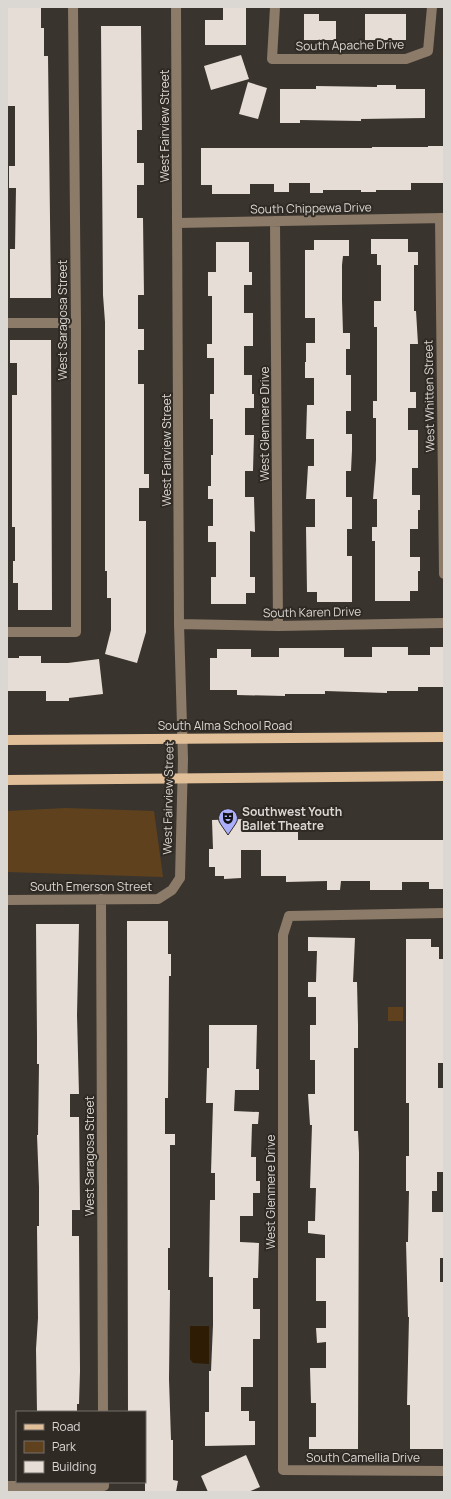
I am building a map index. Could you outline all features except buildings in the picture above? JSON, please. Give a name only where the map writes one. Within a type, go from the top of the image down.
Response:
[{"type":"main road","name":"South Alma School Road","points":[[7,740],[444,737]]},
{"type":"main road","points":[[7,780],[444,776]]},
{"type":"street","name":"West Saragosa Street","points":[[7,632],[76,632],[76,323],[72,7]]},
{"type":"street","name":"West Fairview Street","points":[[172,890],[180,878],[183,758],[179,624],[176,7]]},
{"type":"street","name":"South Apache Drive","points":[[275,7],[272,59],[406,59],[428,51],[432,7]]},
{"type":"street","name":"South Chippewa Drive","points":[[178,223],[442,218]]},
{"type":"street","name":"West Whitten Street","points":[[442,218],[444,574]]},
{"type":"street","name":"West Glenmere Drive","points":[[275,222],[278,626]]},
{"type":"street","points":[[7,323],[76,323]]},
{"type":"street","name":"South Karen Drive","points":[[179,624],[278,626],[444,623]]},
{"type":"street","name":"South Emerson Street","points":[[7,900],[158,899],[172,890]]},
{"type":"street","name":"West Saragosa Street","points":[[101,899],[103,1411]]},
{"type":"street","name":"West Glenmere Drive","points":[[283,1470],[283,935],[289,916],[444,913]]},
{"type":"street","name":"South Camellia Drive","points":[[283,1470],[444,1471]]},
{"type":"street","points":[[7,1486],[104,1484]]},
{"type":"green space","points":[[66,808],[154,811],[163,877],[7,872],[7,811]]},
{"type":"green space","points":[[388,1007],[403,1007],[403,1021],[388,1021]]},
{"type":"shaded area","points":[[190,1326],[209,1326],[209,1364],[193,1363],[190,1359]]},
{"type":"place","name":"Southwest Youth Ballet Theatre","points":[[228,835]]}]
